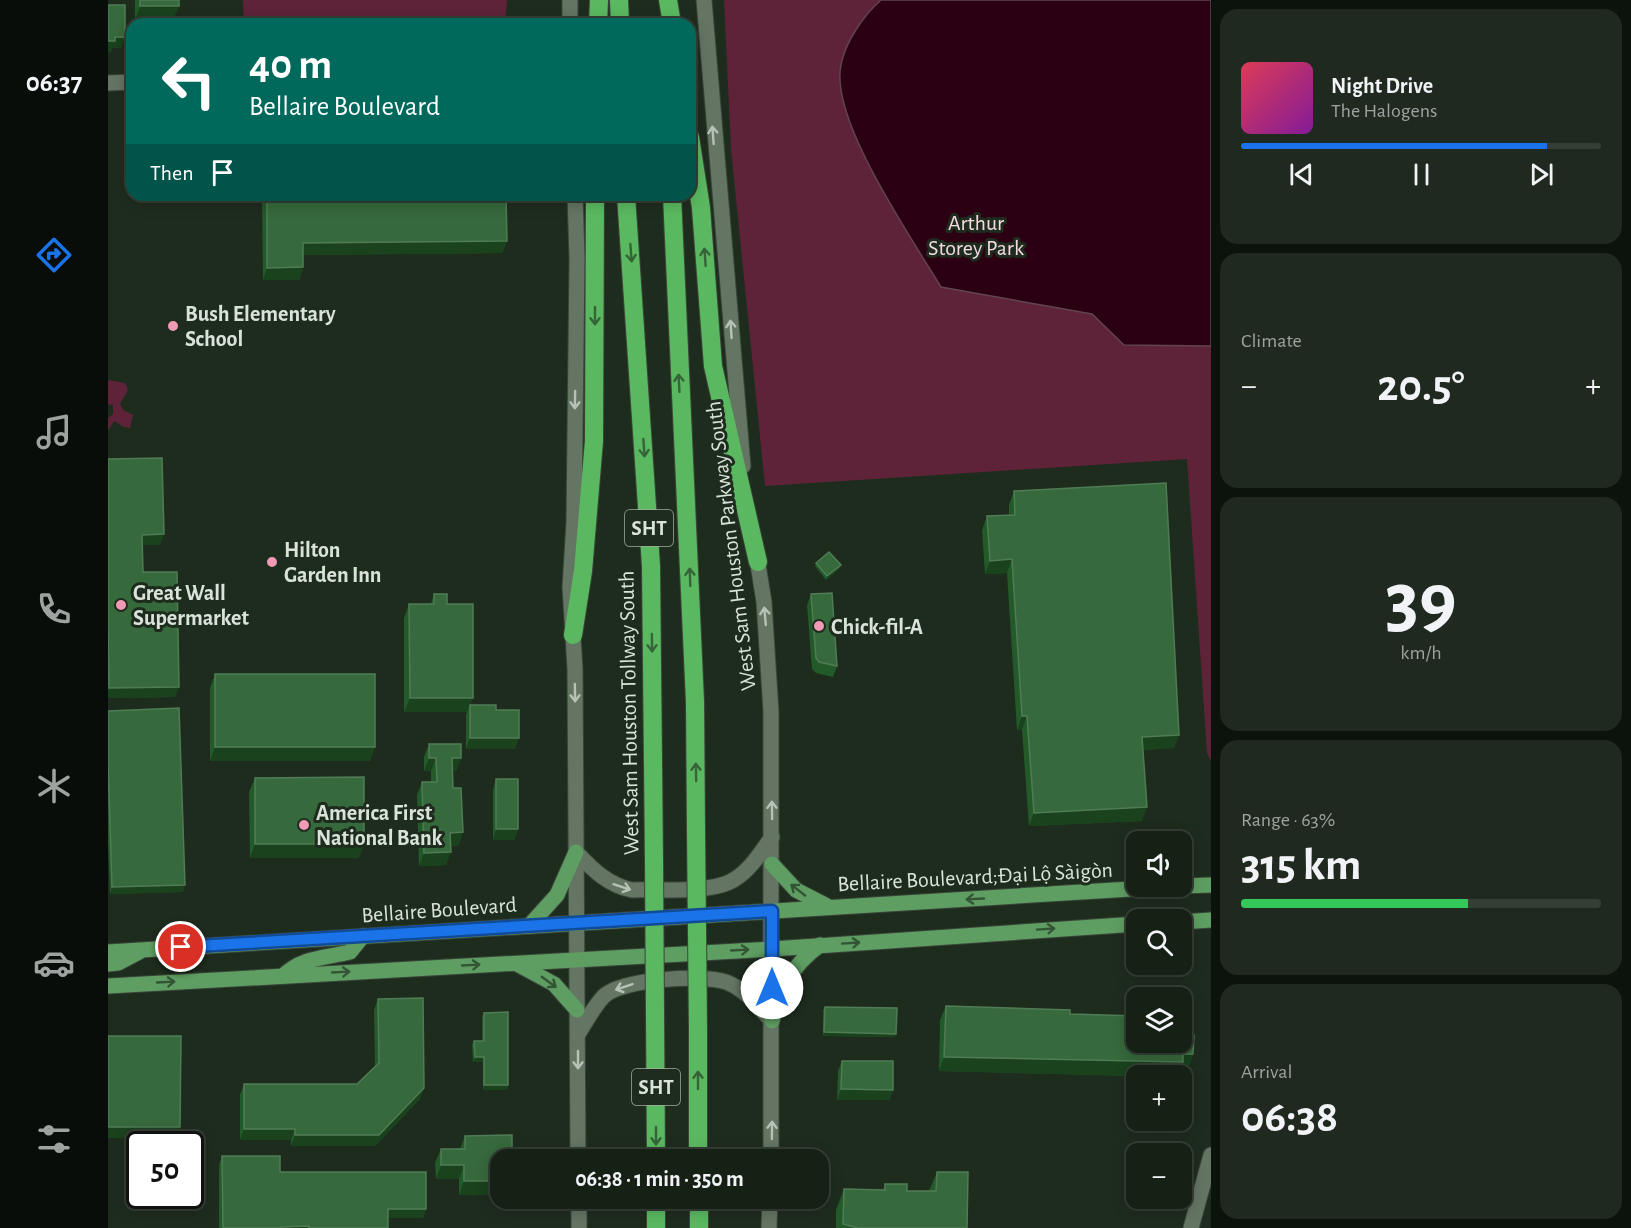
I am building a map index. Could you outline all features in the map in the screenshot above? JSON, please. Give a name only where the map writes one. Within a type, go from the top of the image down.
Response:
[{"type":"highway","points":[[598,0],[598,18]]},
{"type":"highway","points":[[620,0],[620,18]]},
{"type":"highway","points":[[667,0],[667,18]]},
{"type":"highway","points":[[667,0],[671,18]]},
{"type":"highway","points":[[696,176],[701,208],[714,366],[758,562]]},
{"type":"highway","points":[[573,634],[583,571],[594,441],[596,201]]},
{"type":"highway","name":"West Sam Houston Tollway South","points":[[627,201],[650,555],[656,1149]]},
{"type":"highway","name":"SHT","points":[[672,201],[692,631],[698,1149]]},
{"type":"highway","points":[[656,1209],[656,1228]]},
{"type":"highway","points":[[699,1209],[699,1228]]},
{"type":"main road","points":[[570,0],[570,18]]},
{"type":"main road","name":"West Sam Houston Parkway South","points":[[704,0],[716,172],[727,264],[736,412],[758,562],[770,673],[771,1149]]},
{"type":"main road","points":[[108,83],[126,82]]},
{"type":"main road","points":[[574,201],[577,258],[574,522],[570,586],[573,634],[578,1149]]},
{"type":"main road","points":[[576,852],[607,881],[620,888],[632,890],[708,888],[733,881],[748,869],[772,837]]},
{"type":"main road","points":[[529,926],[557,895],[576,852]]},
{"type":"main road","points":[[772,864],[796,890],[830,908]]},
{"type":"main road","name":"Bellaire Boulevard;Đại Lộ Sàigòn","points":[[1192,886],[1211,885]]},
{"type":"main road","name":"Bellaire Boulevard;Đại Lộ Sàigòn","points":[[772,911],[1126,889]]},
{"type":"main road","name":"Bellaire Boulevard","points":[[108,952],[772,911]]},
{"type":"main road","points":[[1192,921],[1211,920]]},
{"type":"main road","points":[[108,986],[772,949],[1126,925]]},
{"type":"main road","points":[[283,976],[295,964],[317,957],[350,952],[363,936]]},
{"type":"main road","points":[[578,1034],[605,995],[626,985],[646,982],[712,978],[728,982],[772,1020],[786,980],[799,963],[820,945]]},
{"type":"main road","points":[[108,964],[118,963],[145,949]]},
{"type":"main road","points":[[515,963],[554,984],[577,1010]]},
{"type":"main road","points":[[1191,1228],[1211,1155]]},
{"type":"main road","points":[[579,1209],[579,1228]]},
{"type":"main road","points":[[769,1228],[770,1209]]},
{"type":"green space","points":[[243,0],[507,0],[506,18],[244,18]]},
{"type":"green space","name":"Arthur Storey Park","points":[[724,0],[1211,0],[1211,761],[1207,753],[1187,459],[765,486],[731,149]]},
{"type":"green space","points":[[108,380],[125,383],[128,390],[120,404],[123,410],[133,415],[130,428],[114,421],[108,430],[108,418],[113,414],[113,405],[108,404]]},
{"type":"shaded area","points":[[881,0],[1211,0],[1211,346],[1124,345],[1092,314],[941,287],[876,179],[848,116],[841,88],[841,65],[851,38],[868,13]]},
{"type":"building","points":[[140,0],[179,0],[179,6],[140,6]]},
{"type":"building","points":[[108,5],[125,5],[125,37],[115,37],[115,41],[108,41]]},
{"type":"building","points":[[267,201],[506,201],[507,241],[303,243],[303,267],[267,268]]},
{"type":"building","points":[[162,458],[164,534],[142,535],[143,572],[177,572],[179,687],[109,688],[108,459]]},
{"type":"building","points":[[1166,483],[1179,735],[1142,737],[1147,807],[1034,813],[1027,716],[1022,716],[1012,559],[990,561],[987,516],[1015,515],[1014,491]]},
{"type":"building","points":[[829,552],[841,565],[827,576],[816,563]]},
{"type":"building","name":"Chick-fil-A","points":[[832,593],[837,666],[819,662],[816,658],[811,594]]},
{"type":"building","points":[[434,594],[447,594],[447,604],[473,604],[473,698],[410,698],[409,604],[434,604]]},
{"type":"building","points":[[215,674],[375,674],[375,747],[215,747]]},
{"type":"building","points":[[470,705],[496,705],[496,710],[519,710],[519,738],[470,738]]},
{"type":"building","points":[[179,708],[185,885],[112,887],[108,711]]},
{"type":"building","points":[[429,744],[461,744],[461,758],[452,758],[453,788],[461,788],[463,832],[450,833],[451,852],[424,853],[422,782],[437,782],[436,758],[429,758]]},
{"type":"building","name":"America First National Bank","points":[[364,777],[364,844],[255,844],[255,778]]},
{"type":"building","points":[[496,779],[518,779],[518,829],[496,829]]},
{"type":"building","points":[[423,998],[424,1088],[379,1135],[295,1135],[295,1129],[244,1129],[244,1084],[357,1084],[379,1063],[378,999]]},
{"type":"building","points":[[946,1006],[1070,1010],[1070,1014],[1126,1016],[1126,1053],[1192,1053],[1192,1035],[1194,1035],[1193,1054],[1183,1054],[1183,1062],[944,1057]]},
{"type":"building","points":[[825,1007],[897,1008],[896,1034],[824,1032]]},
{"type":"building","points":[[508,1012],[508,1085],[484,1085],[484,1057],[475,1057],[474,1041],[484,1041],[484,1013]]},
{"type":"building","points":[[108,1036],[181,1036],[180,1127],[108,1127]]},
{"type":"building","points":[[842,1061],[893,1061],[893,1090],[841,1089]]},
{"type":"building","points":[[512,1135],[512,1149],[490,1149],[490,1181],[464,1181],[464,1165],[441,1165],[441,1149],[465,1149],[465,1136]]},
{"type":"building","points":[[222,1156],[280,1156],[280,1172],[426,1172],[426,1209],[388,1209],[388,1228],[309,1228],[309,1226],[223,1228]]},
{"type":"building","points":[[937,1172],[968,1172],[967,1228],[858,1228],[843,1224],[844,1189],[885,1190],[885,1184],[907,1184],[907,1191],[936,1191]]},
{"type":"place","name":"Bush Elementary School","points":[[173,326]]},
{"type":"place","name":"Hilton Garden Inn","points":[[272,562]]},
{"type":"place","name":"Great Wall Supermarket","points":[[121,605]]},
{"type":"place","name":"Chick-fil-A","points":[[819,626]]},
{"type":"place","name":"America First National Bank","points":[[304,825]]},
{"type":"route","points":[[181,947],[772,911],[772,988]]}]
